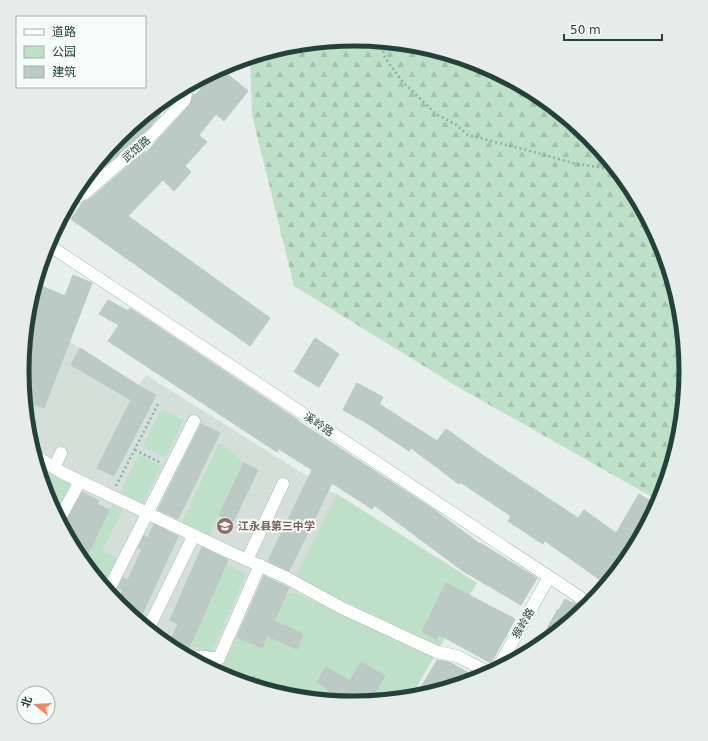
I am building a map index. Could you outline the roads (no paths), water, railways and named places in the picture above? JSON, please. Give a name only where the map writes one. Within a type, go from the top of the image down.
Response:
[{"type":"street","name":"武馆路","points":[[80,197],[86,194],[153,134],[184,101],[187,92]]},
{"type":"street","name":"溪岭路","points":[[53,248],[584,600]]},
{"type":"street","points":[[111,586],[194,421]]},
{"type":"street","points":[[54,468],[61,453]]},
{"type":"street","points":[[42,460],[54,468],[111,496],[286,577],[342,608],[436,652],[457,656],[482,669]]},
{"type":"street","points":[[63,514],[80,481]]},
{"type":"street","points":[[247,560],[283,484]]},
{"type":"street","points":[[151,624],[194,535]]},
{"type":"street","points":[[199,656],[210,659],[219,658],[260,565]]},
{"type":"street","name":"猴岭路","points":[[502,660],[549,577]]},
{"type":"place","name":"江永县第三中学","points":[[225,526]]}]
